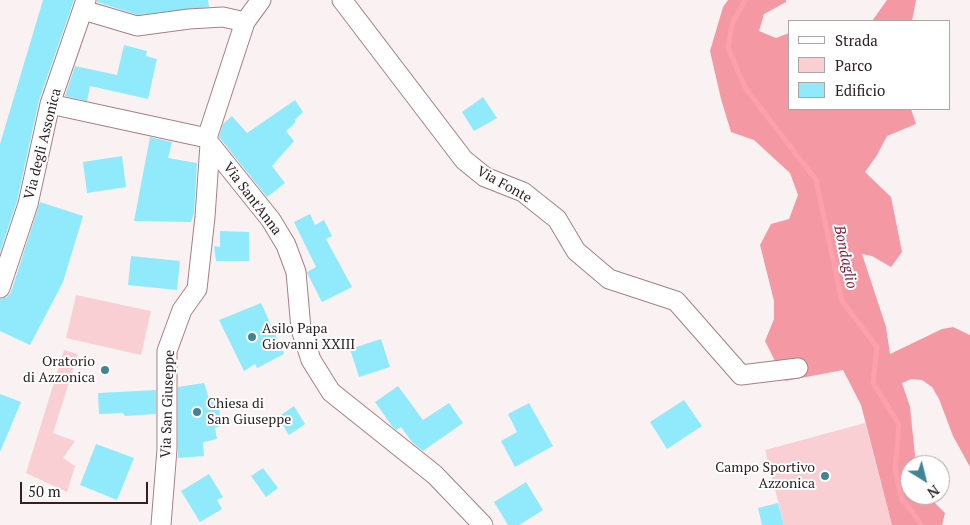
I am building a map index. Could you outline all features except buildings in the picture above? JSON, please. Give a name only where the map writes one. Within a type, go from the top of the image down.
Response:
[{"type":"street","name":"Via San Giuseppe","points":[[161,523],[167,448],[167,351],[182,310],[197,289],[205,217],[209,141],[245,22],[261,0]]},
{"type":"street","name":"Via Fonte","points":[[342,0],[464,160],[485,177],[523,192],[557,219],[576,251],[609,278],[676,302],[741,375],[798,368]]},
{"type":"street","points":[[84,5],[137,26],[189,19],[223,17],[245,22]]},
{"type":"street","name":"Via degli Assonica","points":[[0,288],[28,204],[50,104],[84,5]]},
{"type":"street","points":[[50,104],[209,141]]},
{"type":"street","name":"Via Sant'Anna","points":[[209,141],[271,220],[286,245],[296,272],[301,329],[311,360],[331,392],[435,475],[483,525]]},
{"type":"green space","points":[[76,295],[151,311],[141,355],[66,338]]},
{"type":"green space","points":[[64,350],[78,354],[53,433],[75,441],[63,458],[75,466],[67,492],[26,473]]},
{"type":"green space","name":"Campo Sportivo Azzonica","points":[[865,423],[892,525],[784,525],[765,450]]},
{"type":"shaded area","points":[[728,0],[786,0],[786,2],[764,14],[759,31],[776,38],[788,33],[788,110],[911,110],[916,124],[887,136],[865,172],[891,197],[902,252],[891,267],[872,256],[862,254],[886,327],[890,354],[942,329],[953,327],[970,335],[970,467],[953,436],[939,399],[932,387],[922,380],[911,379],[902,383],[910,407],[915,455],[900,455],[900,505],[937,505],[945,513],[942,525],[892,525],[861,405],[843,370],[785,381],[765,341],[774,319],[774,301],[760,245],[771,224],[789,219],[798,195],[790,173],[754,140],[731,132],[710,51],[723,7]]},
{"type":"shaded area","points":[[887,0],[916,0],[912,20],[873,20]]},
{"type":"waterway","name":"Bondaglio","points":[[745,0],[732,24],[728,48],[746,89],[816,180],[842,301],[877,347],[873,383],[899,424],[895,470],[902,500],[921,525]]},
{"type":"place","name":"Asilo Papa Giovanni XXIII","points":[[252,337]]},
{"type":"place","name":"Oratorio di Azzonica","points":[[105,370]]},
{"type":"place","name":"Chiesa di San Giuseppe","points":[[197,412]]},
{"type":"place","name":"Campo Sportivo Azzonica","points":[[825,476]]}]
